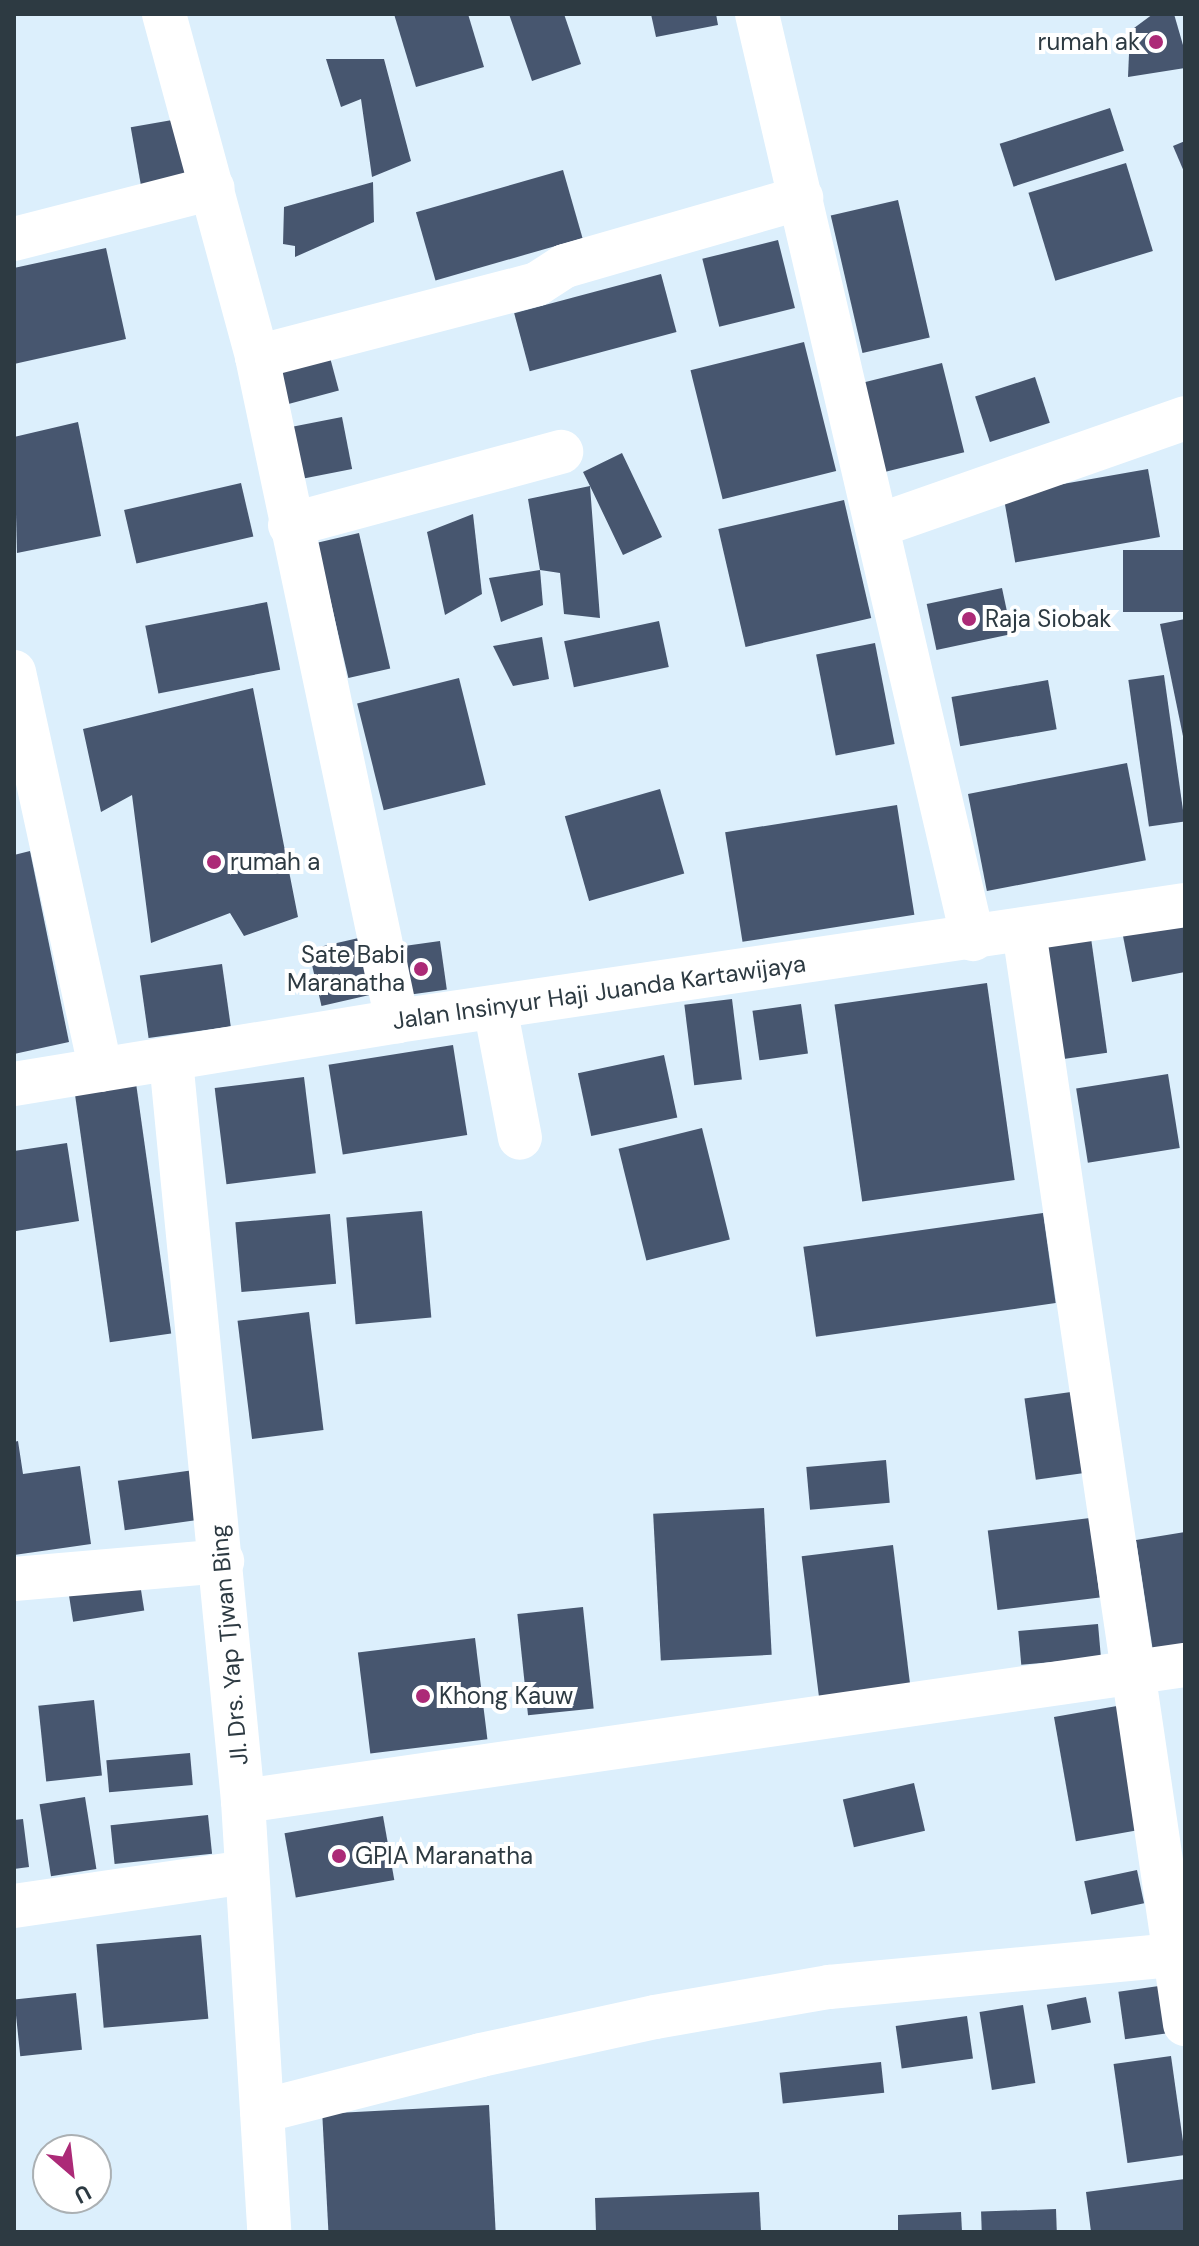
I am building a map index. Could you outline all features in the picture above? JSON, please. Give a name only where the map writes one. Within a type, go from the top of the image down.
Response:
[{"type":"street","points":[[164,14],[257,357],[397,1021]]},
{"type":"street","points":[[757,14],[973,939]]},
{"type":"street","points":[[14,239],[213,188]]},
{"type":"street","points":[[257,357],[537,284],[565,266],[801,198]]},
{"type":"street","points":[[877,526],[1185,418]]},
{"type":"street","points":[[290,525],[561,452]]},
{"type":"street","points":[[14,672],[101,1070]]},
{"type":"street","name":"Jalan Insinyur Haji Juanda Kartawijaya","points":[[14,1084],[397,1021],[973,939],[1185,905]]},
{"type":"street","points":[[1024,931],[1185,2024]]},
{"type":"street","points":[[495,1007],[520,1138]]},
{"type":"street","name":"Jl. Drs. Yap Tjwan Bing","points":[[171,1060],[243,1801],[269,2232]]},
{"type":"street","points":[[14,1579],[222,1561]]},
{"type":"street","points":[[243,1801],[1185,1665]]},
{"type":"street","points":[[14,1906],[247,1872]]},
{"type":"street","points":[[262,2111],[655,2017],[815,1990],[922,1976],[998,1974],[1175,1955]]},
{"type":"building","points":[[394,14],[468,14],[484,67],[416,87]]},
{"type":"building","points":[[509,14],[564,14],[581,64],[532,81]]},
{"type":"building","points":[[651,14],[716,14],[718,25],[656,37]]},
{"type":"building","name":"rumah ak","points":[[1153,14],[1174,14],[1185,52],[1185,68],[1128,77],[1130,31]]},
{"type":"building","points":[[326,59],[384,59],[411,161],[372,177],[361,99],[341,107]]},
{"type":"building","points":[[1110,108],[1124,151],[1014,187],[1000,144]]},
{"type":"building","points":[[178,119],[188,177],[141,185],[131,127]]},
{"type":"building","points":[[1185,141],[1185,174],[1173,146]]},
{"type":"building","points":[[1126,163],[1153,251],[1055,281],[1028,193]]},
{"type":"building","points":[[563,170],[583,238],[435,280],[416,212]]},
{"type":"building","points":[[373,182],[374,222],[295,257],[295,246],[283,244],[284,207]]},
{"type":"building","points":[[898,200],[930,337],[862,353],[831,216]]},
{"type":"building","points":[[778,240],[795,308],[719,327],[702,259]]},
{"type":"building","points":[[106,248],[126,339],[14,364],[14,268]]},
{"type":"building","points":[[661,274],[677,332],[530,371],[514,313]]},
{"type":"building","points":[[804,342],[836,471],[723,499],[690,370]]},
{"type":"building","points":[[328,350],[339,391],[284,405],[273,365]]},
{"type":"building","points":[[942,363],[964,452],[886,472],[863,383]]},
{"type":"building","points":[[1035,377],[1050,423],[990,442],[975,396]]},
{"type":"building","points":[[342,417],[352,469],[292,481],[282,429]]},
{"type":"building","points":[[78,422],[101,536],[17,553],[14,437]]},
{"type":"building","points":[[622,453],[662,537],[623,555],[583,472]]},
{"type":"building","points":[[1148,469],[1160,537],[1015,562],[1003,495]]},
{"type":"building","points":[[241,483],[253,537],[136,564],[124,510]]},
{"type":"building","points":[[590,486],[600,618],[564,614],[560,573],[540,570],[528,499]]},
{"type":"building","points":[[844,500],[871,618],[746,647],[718,529]]},
{"type":"building","points":[[473,514],[482,594],[445,615],[427,532]]},
{"type":"building","points":[[359,533],[390,668],[348,678],[317,543]]},
{"type":"building","points":[[1123,550],[1185,550],[1185,612],[1123,612]]},
{"type":"building","points":[[540,570],[543,605],[501,622],[489,578]]},
{"type":"building","name":"Raja Siobak","points":[[1002,588],[1012,634],[936,650],[927,604]]},
{"type":"building","points":[[267,602],[280,670],[158,693],[145,626]]},
{"type":"building","points":[[1185,619],[1185,741],[1184,741],[1160,624]]},
{"type":"building","points":[[659,621],[669,667],[574,687],[564,641]]},
{"type":"building","points":[[542,637],[549,679],[513,686],[493,646]]},
{"type":"building","points":[[875,643],[895,744],[836,756],[816,654]]},
{"type":"building","points":[[1164,675],[1185,822],[1149,827],[1128,680]]},
{"type":"building","points":[[459,678],[486,785],[384,810],[357,703]]},
{"type":"building","points":[[1048,680],[1057,729],[960,746],[951,697]]},
{"type":"building","name":"rumah a","points":[[253,688],[298,917],[244,936],[230,913],[151,943],[132,795],[101,812],[83,729]]},
{"type":"building","points":[[1127,763],[1146,860],[987,891],[968,794]]},
{"type":"building","points":[[660,789],[684,874],[589,901],[565,816]]},
{"type":"building","points":[[897,805],[914,915],[743,942],[725,832]]},
{"type":"building","points":[[30,851],[69,1042],[14,1054],[14,855]]},
{"type":"building","points":[[1185,921],[1185,972],[1132,982],[1122,931]]},
{"type":"building","points":[[363,937],[376,994],[321,1006],[308,950]]},
{"type":"building","points":[[1091,938],[1107,1053],[1057,1060],[1040,945]]},
{"type":"building","name":"Sate Babi Maranatha","points":[[440,941],[447,990],[400,996],[393,948]]},
{"type":"building","points":[[222,964],[231,1026],[149,1038],[140,976]]},
{"type":"building","points":[[987,983],[1015,1180],[862,1201],[834,1004]]},
{"type":"building","points":[[732,999],[742,1079],[694,1085],[684,1005]]},
{"type":"building","points":[[801,1004],[808,1054],[759,1060],[752,1011]]},
{"type":"building","points":[[453,1045],[467,1135],[343,1155],[329,1065]]},
{"type":"building","points":[[664,1055],[677,1118],[591,1136],[578,1073]]},
{"type":"building","points":[[1168,1074],[1180,1148],[1088,1163],[1076,1089]]},
{"type":"building","points":[[304,1077],[316,1173],[226,1184],[215,1088]]},
{"type":"building","points":[[136,1083],[171,1334],[110,1342],[75,1092]]},
{"type":"building","points":[[702,1128],[730,1240],[646,1260],[619,1149]]},
{"type":"building","points":[[67,1143],[79,1221],[16,1231],[14,1151]]},
{"type":"building","points":[[422,1211],[431,1318],[356,1324],[346,1218]]},
{"type":"building","points":[[1043,1213],[1056,1303],[816,1337],[803,1247]]},
{"type":"building","points":[[330,1214],[336,1284],[241,1292],[235,1222]]},
{"type":"building","points":[[309,1312],[324,1430],[252,1439],[238,1321]]},
{"type":"building","points":[[1071,1392],[1082,1473],[1036,1480],[1024,1399]]},
{"type":"building","points":[[18,1441],[23,1474],[80,1466],[91,1544],[14,1555],[14,1442]]},
{"type":"building","points":[[886,1460],[890,1503],[810,1510],[806,1467]]},
{"type":"building","points":[[201,1469],[208,1519],[125,1530],[118,1481]]},
{"type":"building","points":[[764,1508],[772,1655],[661,1661],[653,1514]]},
{"type":"building","points":[[1090,1518],[1100,1597],[998,1610],[988,1531]]},
{"type":"building","points":[[1185,1532],[1185,1653],[1154,1658],[1136,1540]]},
{"type":"building","points":[[893,1545],[911,1691],[820,1702],[802,1556]]},
{"type":"building","points":[[138,1571],[144,1611],[73,1622],[67,1582]]},
{"type":"building","points":[[583,1607],[594,1708],[528,1715],[517,1614]]},
{"type":"building","points":[[1098,1624],[1101,1658],[1021,1665],[1018,1631]]},
{"type":"building","name":"Khong Kauw","points":[[475,1638],[487,1739],[370,1754],[358,1652]]},
{"type":"building","points":[[94,1700],[102,1776],[46,1781],[38,1706]]},
{"type":"building","points":[[1117,1706],[1139,1830],[1076,1841],[1054,1717]]},
{"type":"building","points":[[190,1753],[193,1785],[109,1792],[106,1760]]},
{"type":"building","points":[[914,1783],[925,1831],[854,1847],[843,1799]]},
{"type":"building","points":[[85,1797],[96,1869],[51,1876],[40,1804]]},
{"type":"building","points":[[208,1815],[212,1854],[115,1864],[111,1825]]},
{"type":"building","name":"GPIA Maranatha","points":[[383,1816],[394,1880],[296,1897],[285,1833]]},
{"type":"building","points":[[23,1819],[29,1867],[14,1869],[14,1820]]},
{"type":"building","points":[[1137,1870],[1144,1903],[1091,1914],[1084,1881]]},
{"type":"building","points":[[201,1935],[208,2019],[104,2028],[96,1944]]},
{"type":"building","points":[[1159,1986],[1166,2034],[1125,2039],[1118,1992]]},
{"type":"building","points":[[76,1993],[82,2050],[20,2056],[14,1999]]},
{"type":"building","points":[[1086,1997],[1091,2023],[1052,2030],[1047,2005]]},
{"type":"building","points":[[1023,2005],[1035,2083],[992,2090],[980,2012]]},
{"type":"building","points":[[967,2016],[973,2059],[902,2069],[896,2026]]},
{"type":"building","points":[[1171,2056],[1185,2155],[1127,2163],[1114,2064]]},
{"type":"building","points":[[881,2062],[884,2093],[783,2103],[780,2073]]},
{"type":"building","points":[[489,2105],[496,2232],[328,2232],[322,2114]]},
{"type":"building","points":[[1185,2179],[1185,2232],[1091,2232],[1086,2192]]},
{"type":"building","points":[[759,2192],[761,2232],[596,2232],[595,2198]]},
{"type":"building","points":[[1056,2209],[1057,2232],[982,2232],[981,2212]]},
{"type":"building","points":[[961,2212],[962,2232],[898,2232],[898,2215]]},
{"type":"place","name":"rumah ak","points":[[1156,42]]},
{"type":"place","name":"Raja Siobak","points":[[969,619]]},
{"type":"place","name":"rumah a","points":[[214,862]]},
{"type":"place","name":"Sate Babi Maranatha","points":[[421,969]]},
{"type":"place","name":"Khong Kauw","points":[[423,1696]]},
{"type":"place","name":"GPIA Maranatha","points":[[339,1856]]}]
